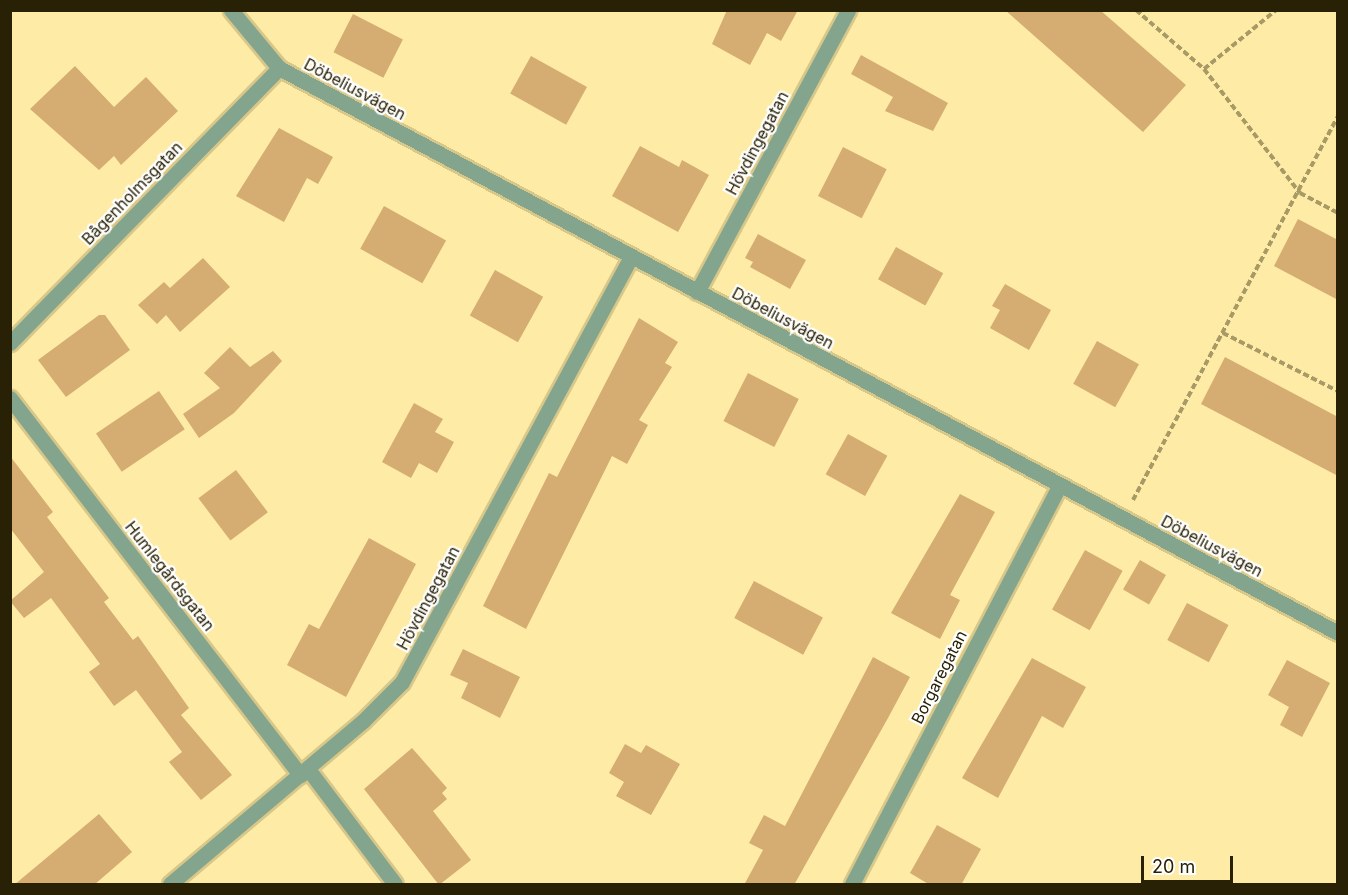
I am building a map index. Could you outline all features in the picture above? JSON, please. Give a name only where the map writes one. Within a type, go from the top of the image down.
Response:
[{"type":"street","name":"Döbeliusvägen","points":[[231,10],[279,68],[630,259],[697,292],[1059,487],[1338,633]]},
{"type":"street","name":"Hövdingegatan","points":[[697,292],[848,10]]},
{"type":"street","name":"Bågenholmsgatan","points":[[10,343],[279,68]]},
{"type":"street","name":"Hövdingegatan","points":[[170,885],[304,772],[402,682],[630,259]]},
{"type":"street","name":"Humlegårdsgatan","points":[[10,398],[395,885]]},
{"type":"street","name":"Borgaregatan","points":[[852,885],[1059,487]]},
{"type":"path","points":[[1136,10],[1204,69],[1300,193],[1338,213]]},
{"type":"path","points":[[1204,69],[1276,10]]},
{"type":"path","points":[[1123,519],[1300,193],[1338,116]]},
{"type":"path","points":[[1223,333],[1338,391]]},
{"type":"building","points":[[727,10],[798,10],[781,41],[767,33],[750,65],[712,44]]},
{"type":"building","points":[[1005,10],[1100,10],[1186,85],[1143,132]]},
{"type":"building","points":[[353,14],[403,39],[383,78],[333,52]]},
{"type":"building","points":[[861,55],[948,103],[933,131],[885,111],[893,97],[851,74]]},
{"type":"building","points":[[531,56],[587,87],[566,125],[510,94]]},
{"type":"building","points":[[75,66],[114,107],[146,77],[178,111],[121,165],[114,156],[99,170],[30,109]]},
{"type":"building","points":[[279,128],[333,157],[318,184],[307,178],[284,222],[236,196]]},
{"type":"building","points":[[640,146],[679,167],[682,160],[709,175],[678,232],[612,196]]},
{"type":"building","points":[[843,147],[887,169],[862,218],[818,196]]},
{"type":"building","points":[[384,206],[446,240],[422,283],[360,249]]},
{"type":"building","points":[[1298,219],[1338,240],[1338,300],[1274,266]]},
{"type":"building","points":[[758,234],[806,260],[790,289],[750,267],[753,262],[745,258]]},
{"type":"building","points":[[896,247],[943,273],[925,306],[878,279]]},
{"type":"building","points":[[203,258],[230,287],[180,332],[166,315],[157,324],[138,305],[164,282],[170,288]]},
{"type":"building","points":[[495,270],[543,297],[518,342],[470,315]]},
{"type":"building","points":[[1005,284],[1051,310],[1029,350],[990,328],[1000,310],[992,306]]},
{"type":"building","points":[[99,315],[105,315],[130,350],[66,397],[38,360]]},
{"type":"building","points":[[639,318],[678,342],[665,363],[672,367],[639,420],[648,425],[627,464],[612,456],[526,629],[483,606],[549,473],[557,477]]},
{"type":"building","points":[[1097,341],[1139,364],[1115,407],[1073,384]]},
{"type":"building","points":[[230,347],[250,367],[273,351],[282,361],[234,413],[199,438],[183,414],[220,388],[204,373]]},
{"type":"building","points":[[1225,357],[1338,417],[1338,476],[1201,404]]},
{"type":"building","points":[[748,373],[799,399],[774,447],[723,421]]},
{"type":"building","points":[[159,391],[185,429],[122,472],[96,433]]},
{"type":"building","points":[[414,403],[443,419],[435,432],[454,442],[437,473],[419,463],[411,478],[382,462]]},
{"type":"building","points":[[848,434],[887,456],[865,496],[826,474]]},
{"type":"building","points":[[10,456],[53,512],[47,517],[109,598],[104,602],[133,640],[138,636],[189,708],[181,715],[232,775],[201,800],[169,762],[182,752],[136,690],[114,706],[89,672],[100,664],[51,598],[24,618],[10,601],[44,572],[10,528]]},
{"type":"building","points":[[236,470],[268,512],[230,541],[198,498]]},
{"type":"building","points":[[960,494],[995,512],[950,595],[960,600],[940,639],[891,613]]},
{"type":"building","points":[[369,538],[416,564],[346,697],[287,665],[309,624],[319,629]]},
{"type":"building","points":[[1085,550],[1123,571],[1090,630],[1052,609]]},
{"type":"building","points":[[1140,560],[1166,575],[1149,604],[1123,589]]},
{"type":"building","points":[[754,581],[823,618],[803,655],[734,618]]},
{"type":"building","points":[[1187,603],[1228,625],[1209,662],[1167,640]]},
{"type":"building","points":[[463,649],[520,677],[500,718],[461,698],[468,683],[450,675]]},
{"type":"building","points":[[873,657],[910,677],[794,885],[744,885],[763,850],[749,843],[764,815],[785,826]]},
{"type":"building","points":[[1032,658],[1086,687],[1063,728],[1042,716],[998,798],[962,778]]},
{"type":"building","points":[[1287,660],[1330,683],[1302,737],[1280,725],[1289,707],[1268,695]]},
{"type":"building","points":[[625,744],[641,753],[646,745],[680,764],[651,815],[616,796],[624,782],[609,773]]},
{"type":"building","points":[[412,748],[447,788],[442,793],[447,799],[433,811],[471,860],[439,885],[364,789]]},
{"type":"building","points":[[99,814],[132,852],[94,885],[14,885]]},
{"type":"building","points":[[937,825],[981,849],[961,885],[930,885],[910,873]]}]
